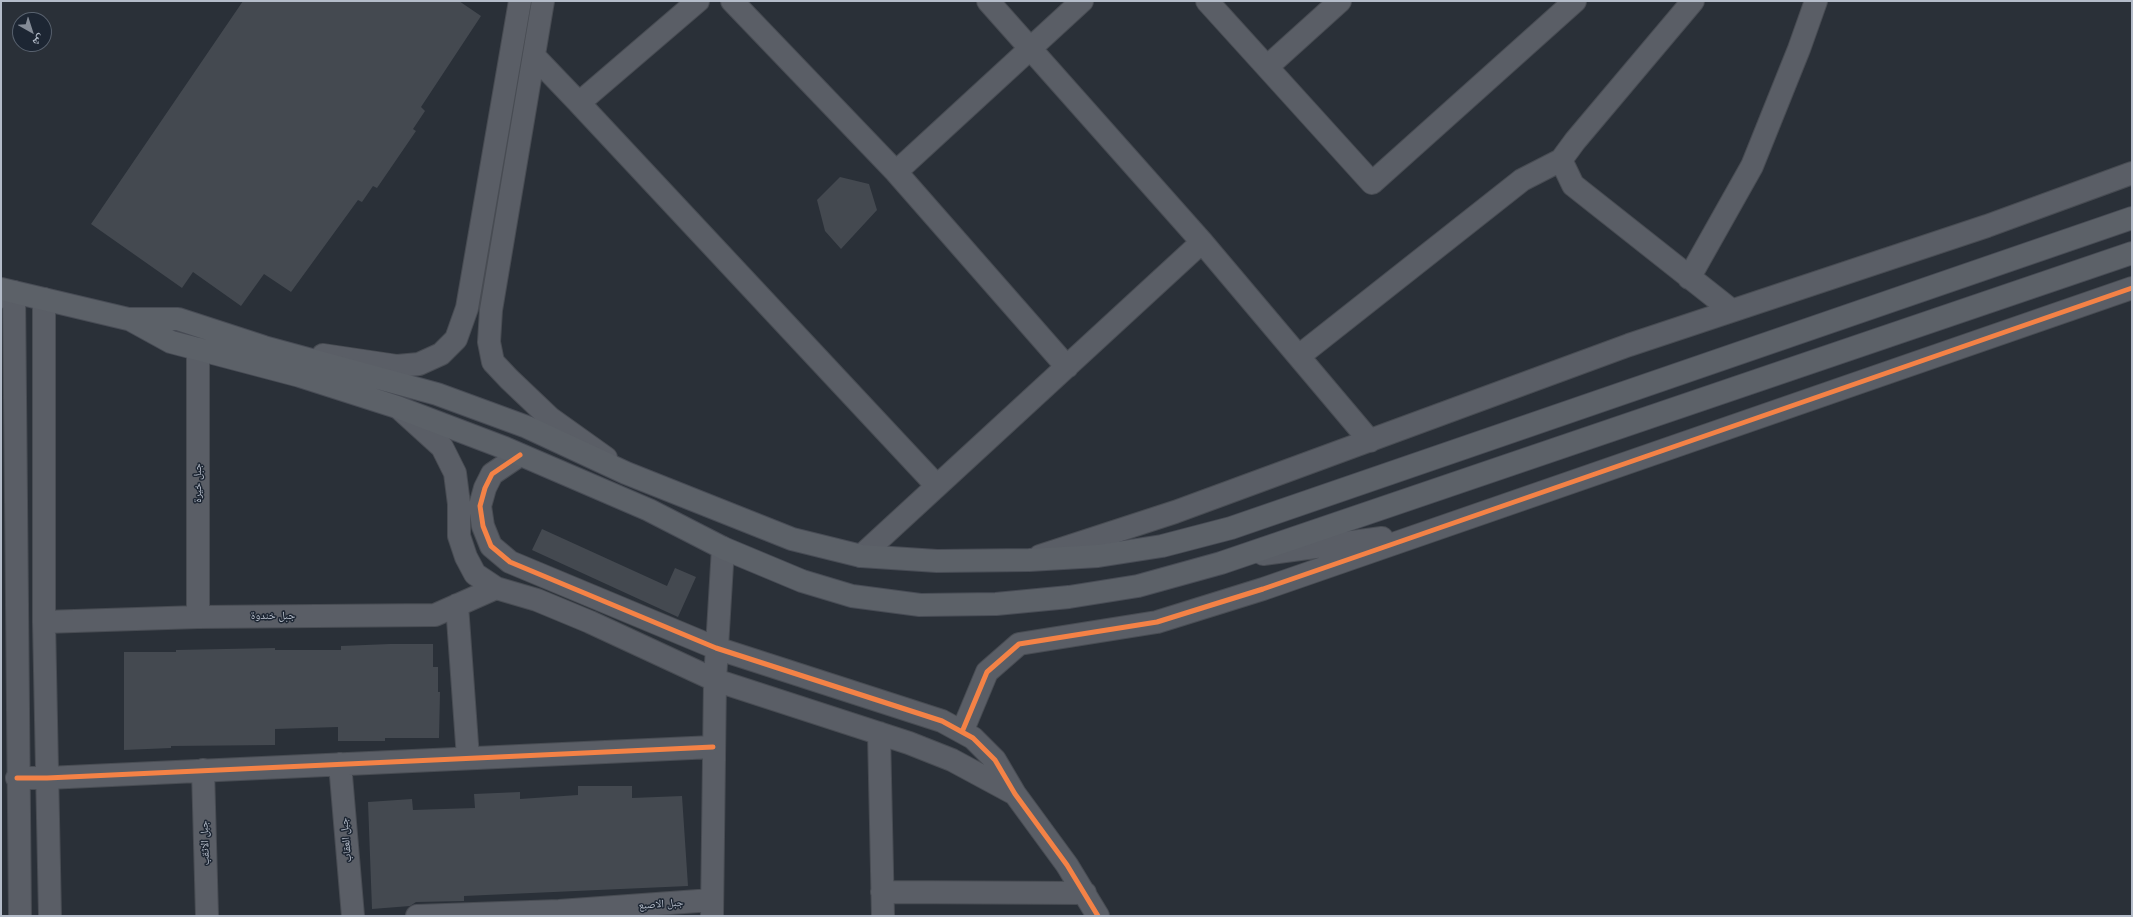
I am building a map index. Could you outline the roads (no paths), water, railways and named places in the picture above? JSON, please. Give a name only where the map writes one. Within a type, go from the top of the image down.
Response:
[{"type":"main road","points":[[5,293],[44,299],[128,319],[178,319],[264,347],[437,394],[527,426],[626,473],[792,539],[861,556],[937,561],[1029,560],[1098,556],[1162,546],[1231,528],[2132,218]]},
{"type":"main road","points":[[128,319],[171,342],[300,376],[397,407],[520,455],[649,510],[723,548],[802,581],[852,596],[920,605],[996,604],[1069,597],[1138,586],[1234,558],[2132,253]]},
{"type":"street","points":[[264,347],[397,366],[419,364],[441,354],[456,339],[468,308],[520,1]]},
{"type":"street","points":[[543,1],[491,310],[489,342],[493,362],[550,418],[626,473]]},
{"type":"street","points":[[579,103],[698,1]]},
{"type":"street","points":[[732,1],[896,172],[1067,367]]},
{"type":"street","points":[[988,1],[1202,242],[1370,440]]},
{"type":"street","points":[[896,172],[1082,1]]},
{"type":"street","points":[[1207,1],[1372,183],[1575,1]]},
{"type":"street","points":[[1267,67],[1340,1]]},
{"type":"street","points":[[1299,356],[1522,180],[1561,160],[1575,141],[1693,1]]},
{"type":"street","points":[[1689,278],[1752,166],[1799,49],[1816,1]]},
{"type":"street","points":[[534,56],[937,486]]},
{"type":"street","points":[[1561,160],[1573,185],[1731,310]]},
{"type":"street","points":[[1029,560],[1175,512],[1629,345],[1987,226],[2132,173]]},
{"type":"street","points":[[861,556],[1202,242]]},
{"type":"street","points":[[962,732],[986,672],[1019,644],[1157,622],[1263,589],[2132,288]]},
{"type":"street","points":[[5,293],[9,636],[17,778],[20,916]]},
{"type":"street","points":[[44,299],[44,622],[50,916]]},
{"type":"street","name":"جبل خيرة","points":[[198,349],[198,617]]},
{"type":"street","points":[[397,407],[442,447],[455,473],[460,504],[459,536],[466,557],[475,574],[496,588],[537,600],[590,622],[715,680],[879,733],[952,760],[1015,794]]},
{"type":"street","points":[[520,455],[492,474],[485,488],[480,506],[484,526],[491,546],[510,562],[716,648],[942,721],[973,738],[995,760],[1015,794],[1067,865],[1098,916]]},
{"type":"street","points":[[1234,558],[1430,531]]},
{"type":"street","points":[[712,908],[715,680],[723,548]]},
{"type":"street","name":"جبل خندوة","points":[[44,622],[198,617],[435,615],[496,588]]},
{"type":"street","points":[[458,605],[468,758]]},
{"type":"street","points":[[879,733],[883,916]]},
{"type":"street","points":[[17,778],[47,778],[713,747]]},
{"type":"street","name":"جبل العقاب","points":[[340,764],[353,916]]},
{"type":"street","name":"جبل الاثقب","points":[[203,770],[207,916]]},
{"type":"street","points":[[882,892],[1085,893]]},
{"type":"street","name":"جبل الاصبع","points":[[417,916],[559,914],[712,908]]}]
